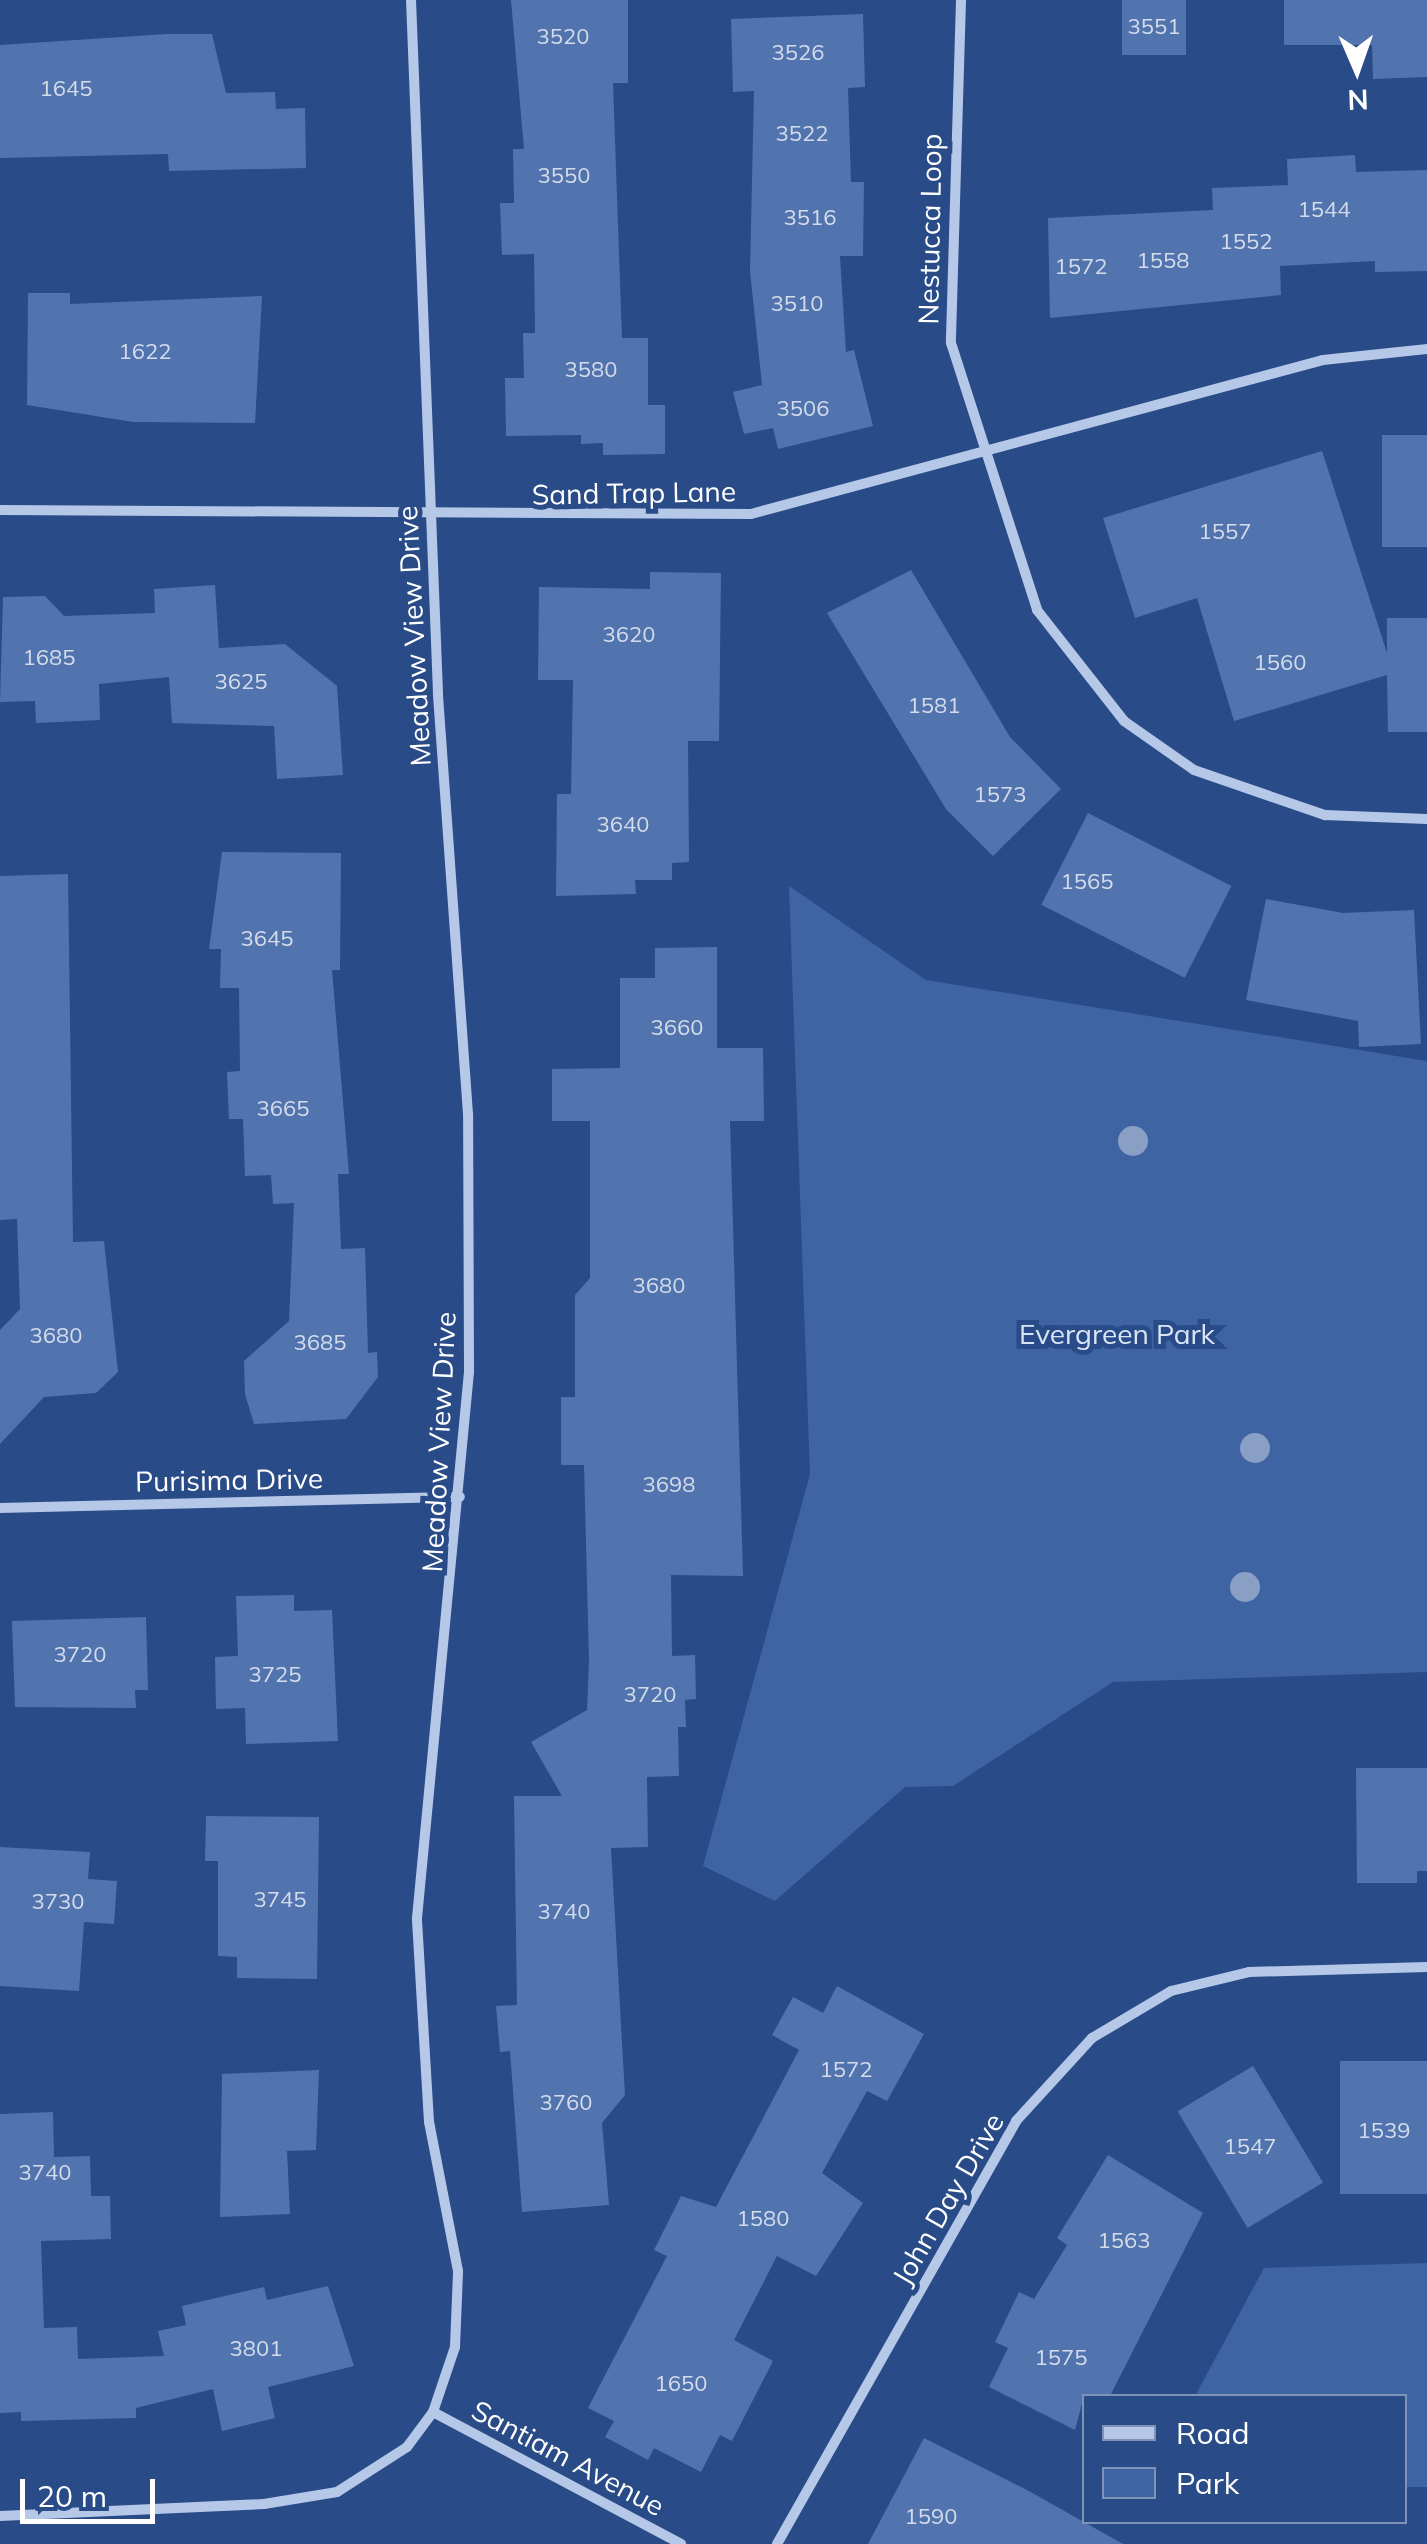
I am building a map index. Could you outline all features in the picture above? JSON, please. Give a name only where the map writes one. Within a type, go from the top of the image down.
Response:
[{"type":"street","name":"Meadow View Drive","points":[[0,2516],[264,2504],[337,2492],[384,2470],[433,2412],[460,2310],[420,2037],[417,1918],[460,1497],[468,1114],[430,512],[411,0]]},
{"type":"street","name":"Nestucca Loop","points":[[961,0],[946,287],[980,455],[1037,610],[1124,720],[1194,770],[1278,803],[1427,819]]},
{"type":"street","name":"Sand Trap Lane","points":[[0,510],[751,514],[1323,360],[1427,349]]},
{"type":"street","name":"Purisima Drive","points":[[0,1508],[460,1497]]},
{"type":"street","name":"John Day Drive","points":[[777,2544],[1016,2122],[1092,2038],[1171,1991],[1249,1972],[1427,1967]]},
{"type":"street","name":"Santiam Avenue","points":[[433,2412],[681,2544]]},
{"type":"green space","name":"Evergreen Park","points":[[789,886],[926,980],[1427,1061],[1427,1672],[1113,1682],[953,1786],[905,1787],[775,1901],[703,1866],[810,1474]]},
{"type":"green space","points":[[1427,2263],[1427,2487],[1407,2487],[1407,2394],[1196,2394],[1264,2268]]},
{"type":"building","points":[[511,0],[628,0],[628,83],[613,83],[622,338],[648,338],[648,405],[665,405],[665,454],[603,455],[603,443],[581,444],[581,435],[506,436],[505,378],[524,378],[523,333],[535,333],[534,254],[502,255],[500,203],[514,203],[513,149],[524,149]]},
{"type":"building","points":[[1122,0],[1186,0],[1186,55],[1122,55]]},
{"type":"building","points":[[1284,0],[1427,0],[1427,77],[1373,79],[1372,45],[1284,45]]},
{"type":"building","points":[[863,14],[865,87],[848,88],[851,182],[864,182],[863,256],[840,256],[846,352],[854,350],[873,426],[778,449],[773,428],[744,434],[733,392],[762,385],[750,271],[754,91],[733,92],[731,19]]},
{"type":"building","points":[[212,34],[226,93],[275,92],[276,109],[305,108],[306,168],[169,171],[168,154],[0,158],[0,45]]},
{"type":"building","points":[[1355,155],[1356,172],[1427,170],[1427,271],[1375,272],[1375,261],[1280,266],[1281,295],[1050,318],[1048,218],[1213,210],[1212,188],[1288,185],[1287,159]]},
{"type":"building","points":[[28,293],[70,293],[70,304],[262,296],[255,423],[133,422],[27,405]]},
{"type":"building","points":[[1382,435],[1427,435],[1427,547],[1382,547]]},
{"type":"building","points":[[1322,451],[1387,653],[1387,618],[1427,618],[1427,732],[1388,732],[1387,675],[1234,721],[1197,598],[1135,618],[1103,518]]},
{"type":"building","points":[[911,570],[1010,737],[1061,789],[993,856],[946,809],[827,613]]},
{"type":"building","points":[[650,572],[721,573],[719,741],[688,741],[689,862],[672,863],[672,880],[635,880],[636,894],[556,896],[557,794],[571,794],[573,680],[538,680],[539,587],[650,589]]},
{"type":"building","points":[[215,585],[219,648],[285,644],[337,686],[343,775],[277,779],[274,726],[172,723],[169,677],[99,684],[100,720],[36,723],[35,701],[0,702],[3,597],[45,596],[64,616],[155,613],[154,589]]},
{"type":"building","points":[[1088,813],[1231,886],[1185,978],[1041,905]]},
{"type":"building","points":[[222,852],[341,853],[340,970],[332,970],[349,1174],[338,1174],[341,1249],[365,1248],[368,1353],[377,1352],[378,1377],[346,1419],[254,1424],[245,1394],[244,1361],[289,1321],[294,1203],[273,1204],[271,1175],[245,1176],[243,1119],[229,1119],[227,1072],[240,1071],[239,988],[220,988],[221,949],[209,949]]},
{"type":"building","points":[[68,874],[73,1242],[104,1241],[118,1372],[96,1393],[44,1397],[0,1444],[0,1330],[20,1309],[17,1219],[0,1220],[0,876]]},
{"type":"building","points":[[1266,899],[1343,913],[1414,910],[1421,1044],[1359,1047],[1358,1021],[1246,1000]]},
{"type":"building","points":[[717,947],[717,1048],[763,1048],[764,1121],[730,1121],[743,1576],[671,1575],[672,1656],[695,1655],[696,1699],[685,1700],[686,1727],[678,1727],[679,1776],[647,1777],[648,1847],[611,1848],[625,2095],[602,2123],[609,2205],[522,2212],[510,2051],[500,2052],[496,2006],[517,2005],[514,1796],[562,1796],[531,1742],[587,1710],[589,1661],[584,1465],[561,1465],[561,1397],[575,1397],[575,1295],[590,1278],[590,1121],[552,1121],[552,1069],[620,1068],[620,978],[655,978],[655,948]]},
{"type":"building","points":[[294,1595],[294,1611],[332,1610],[338,1741],[246,1744],[245,1708],[216,1709],[215,1657],[238,1656],[236,1596]]},
{"type":"building","points":[[146,1617],[148,1690],[135,1690],[136,1708],[15,1707],[12,1621]]},
{"type":"building","points":[[1356,1768],[1427,1768],[1427,1871],[1417,1871],[1417,1883],[1357,1883]]},
{"type":"building","points":[[206,1816],[319,1817],[317,1979],[237,1978],[237,1957],[218,1956],[218,1861],[205,1861]]},
{"type":"building","points":[[0,1847],[90,1852],[88,1879],[117,1881],[114,1924],[84,1922],[79,1991],[0,1986]]},
{"type":"building","points":[[837,1986],[924,2034],[887,2101],[867,2091],[822,2173],[863,2203],[816,2276],[777,2256],[734,2340],[773,2361],[732,2441],[720,2435],[701,2472],[654,2448],[648,2460],[605,2437],[614,2421],[588,2408],[667,2256],[654,2250],[681,2196],[716,2207],[799,2050],[772,2035],[793,1997],[823,2013]]},
{"type":"building","points":[[1340,2061],[1427,2061],[1427,2194],[1340,2194]]},
{"type":"building","points":[[1253,2066],[1323,2183],[1248,2228],[1178,2111]]},
{"type":"building","points":[[319,2070],[316,2150],[287,2151],[290,2214],[220,2217],[222,2074]]},
{"type":"building","points":[[53,2112],[54,2157],[90,2156],[91,2196],[110,2196],[111,2239],[41,2241],[44,2328],[77,2327],[78,2359],[164,2356],[158,2331],[186,2325],[182,2306],[264,2287],[267,2300],[328,2286],[354,2366],[268,2387],[275,2418],[222,2431],[213,2389],[136,2408],[136,2418],[21,2421],[21,2412],[0,2413],[0,2114]]},
{"type":"building","points":[[1108,2155],[1203,2213],[1111,2394],[1082,2394],[1075,2430],[989,2387],[1008,2348],[995,2342],[1019,2292],[1034,2299],[1067,2245],[1057,2238]]},
{"type":"building","points":[[924,2438],[1123,2544],[868,2544]]}]
